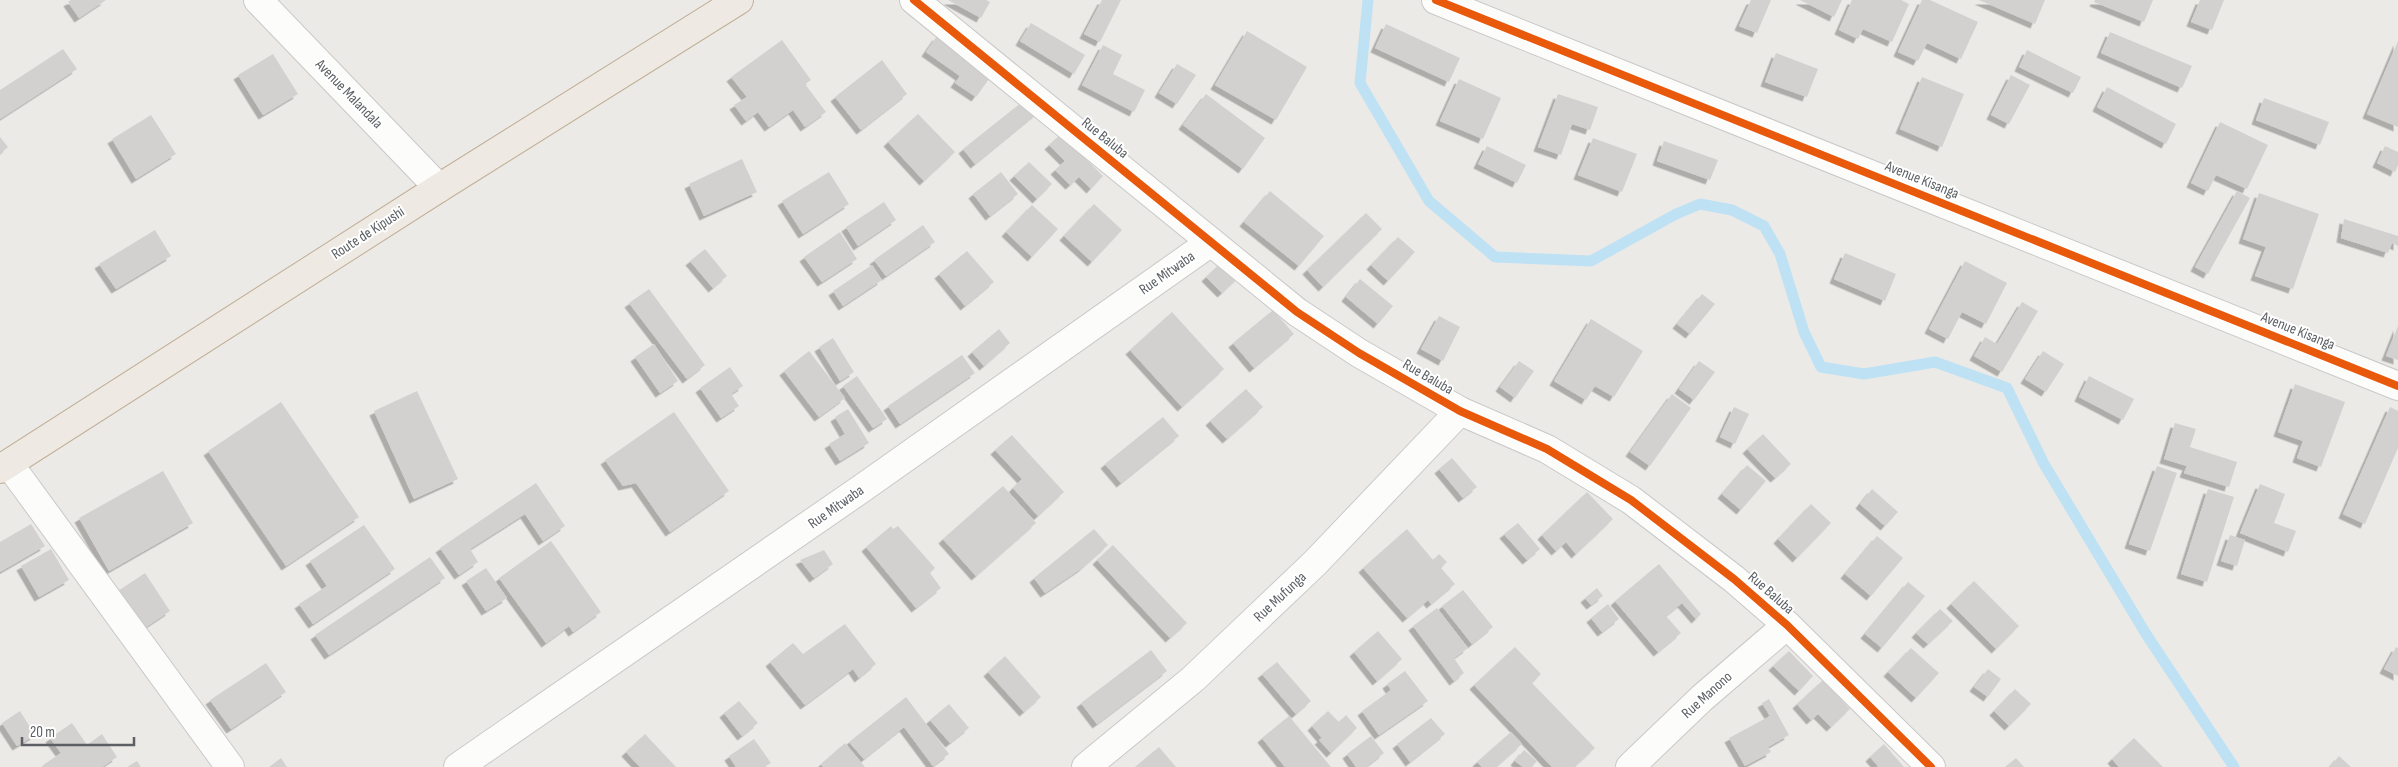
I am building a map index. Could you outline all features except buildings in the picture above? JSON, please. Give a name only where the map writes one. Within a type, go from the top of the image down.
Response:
[{"type":"highway","name":"Route de Kipushi","points":[[4,467],[439,188],[739,0]]},
{"type":"street","name":"Avenue Malandala","points":[[258,0],[439,188]]},
{"type":"street","name":"Rue Baluba","points":[[914,0],[1298,312],[1359,353],[1460,411],[1547,449],[1632,500],[1734,579],[1787,625],[1931,767]]},
{"type":"street","name":"Avenue Kisanga","points":[[1436,0],[2398,386]]},
{"type":"street","name":"Rue Mitwaba","points":[[458,767],[869,484],[1211,242]]},
{"type":"street","name":"Rue Mufunga","points":[[1086,767],[1193,680],[1315,563],[1460,411]]},
{"type":"street","points":[[4,467],[230,767]]},
{"type":"street","name":"Rue Manono","points":[[1630,767],[1702,698],[1787,625]]},
{"type":"waterway","points":[[1368,0],[1360,83],[1429,201],[1495,257],[1591,261],[1676,214],[1700,204],[1732,210],[1764,226],[1780,254],[1804,332],[1821,367],[1864,374],[1935,362],[2007,388],[2044,464],[2146,634],[2234,767]]},
{"type":"cycle path","points":[[914,0],[1297,312],[1359,353],[1460,411],[1547,449],[1631,500],[1734,579],[1787,625],[1931,767]]},
{"type":"cycle path","points":[[1436,0],[2398,386]]}]
